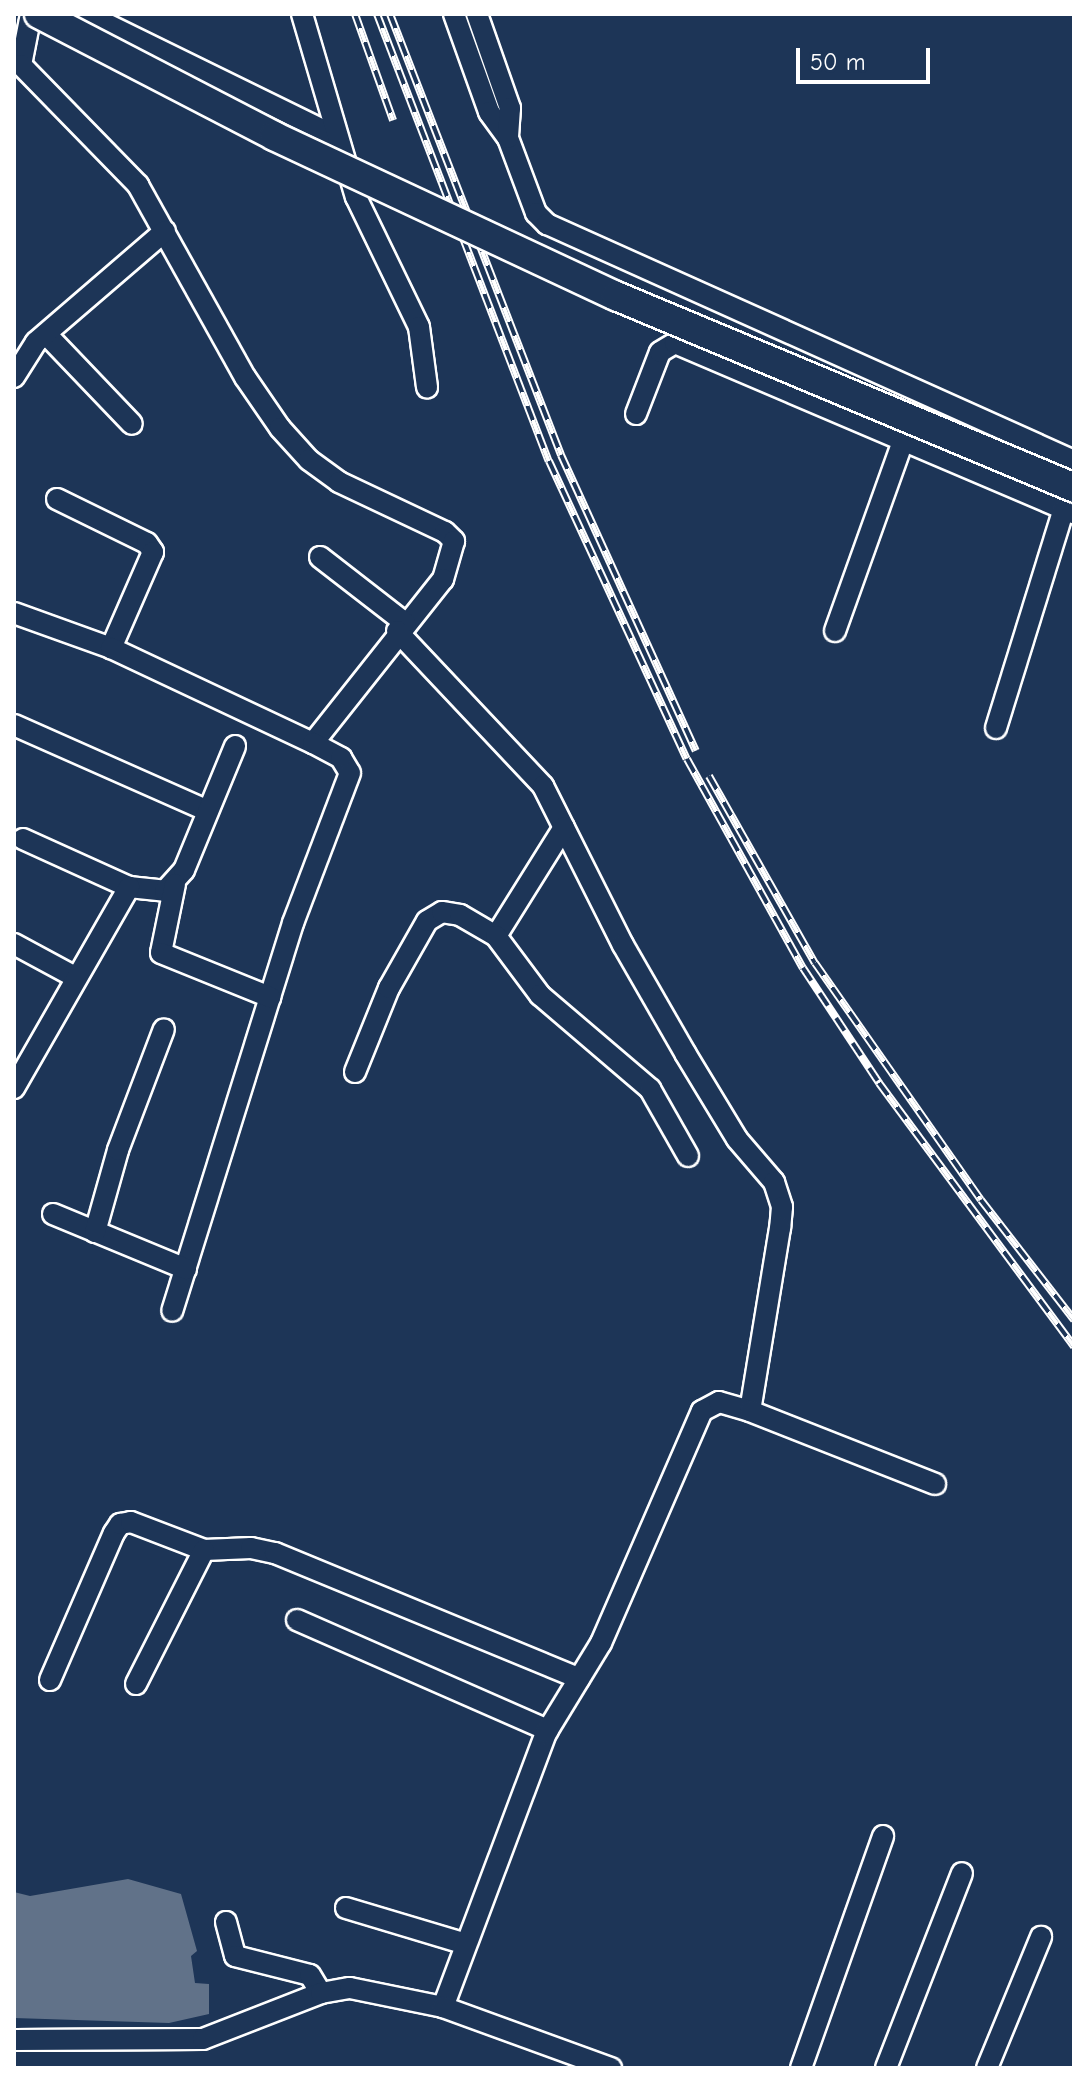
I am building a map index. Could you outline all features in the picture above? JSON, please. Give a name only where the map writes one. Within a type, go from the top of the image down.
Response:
[{"type":"highway","points":[[39,14],[274,136],[1071,504]]},
{"type":"street","points":[[31,14],[21,65],[131,177],[165,231],[245,377],[295,446],[339,482],[452,537],[454,552],[448,572],[401,627],[313,743]]},
{"type":"street","points":[[86,14],[337,137]]},
{"type":"street","points":[[302,14],[362,211],[413,309],[427,387]]},
{"type":"street","points":[[454,14],[489,112],[508,138],[536,213],[547,224],[1074,461]]},
{"type":"street","points":[[477,14],[510,108],[508,138]]},
{"type":"street","points":[[14,377],[28,351],[165,231]]},
{"type":"street","points":[[46,334],[132,424]]},
{"type":"street","points":[[636,414],[660,352],[675,343],[1071,504],[996,728]]},
{"type":"street","points":[[835,631],[904,438]]},
{"type":"street","points":[[57,499],[147,543],[153,552],[111,648]]},
{"type":"street","points":[[320,557],[401,627],[529,766],[685,1053],[737,1139],[778,1190],[780,1228],[750,1411]]},
{"type":"street","points":[[14,613],[111,648],[313,743],[341,758],[350,780],[293,923],[172,1311]]},
{"type":"street","points":[[14,725],[208,811]]},
{"type":"street","points":[[235,746],[175,884],[161,953],[270,997]]},
{"type":"street","points":[[496,936],[564,827]]},
{"type":"street","points":[[23,839],[129,887],[155,893],[175,884]]},
{"type":"street","points":[[14,1088],[129,887]]},
{"type":"street","points":[[355,1072],[389,988],[434,915],[460,915],[496,936],[540,995],[650,1089],[688,1156]]},
{"type":"street","points":[[14,944],[75,977]]},
{"type":"street","points":[[95,1232],[118,1150],[164,1029]]},
{"type":"street","points":[[53,1214],[186,1269]]},
{"type":"street","points":[[443,2007],[548,1730],[601,1643],[702,1411],[719,1402],[750,1411],[935,1484]]},
{"type":"street","points":[[50,1680],[120,1524],[139,1524],[204,1550],[267,1550],[579,1678]]},
{"type":"street","points":[[136,1684],[204,1550]]},
{"type":"street","points":[[297,1620],[548,1730]]},
{"type":"street","points":[[801,2068],[883,1836]]},
{"type":"street","points":[[886,2068],[962,1873]]},
{"type":"street","points":[[346,1908],[466,1944]]},
{"type":"street","points":[[226,1922],[235,1956],[310,1975],[321,1993]]},
{"type":"street","points":[[987,2068],[1041,1937]]},
{"type":"street","points":[[14,2040],[203,2039],[321,1993],[350,1988],[443,2007],[611,2068]]},
{"type":"water","points":[[128,1879],[181,1894],[197,1951],[191,1956],[195,1983],[209,1984],[209,2014],[169,2023],[14,2018],[14,1892],[30,1896]]},
{"type":"railway","points":[[355,14],[393,120]]},
{"type":"railway","points":[[377,14],[549,461],[687,759],[803,968],[879,1083],[1074,1347]]},
{"type":"railway","points":[[390,14],[561,455],[696,751]]},
{"type":"railway","points":[[709,776],[815,963],[981,1200],[1074,1320]]}]
